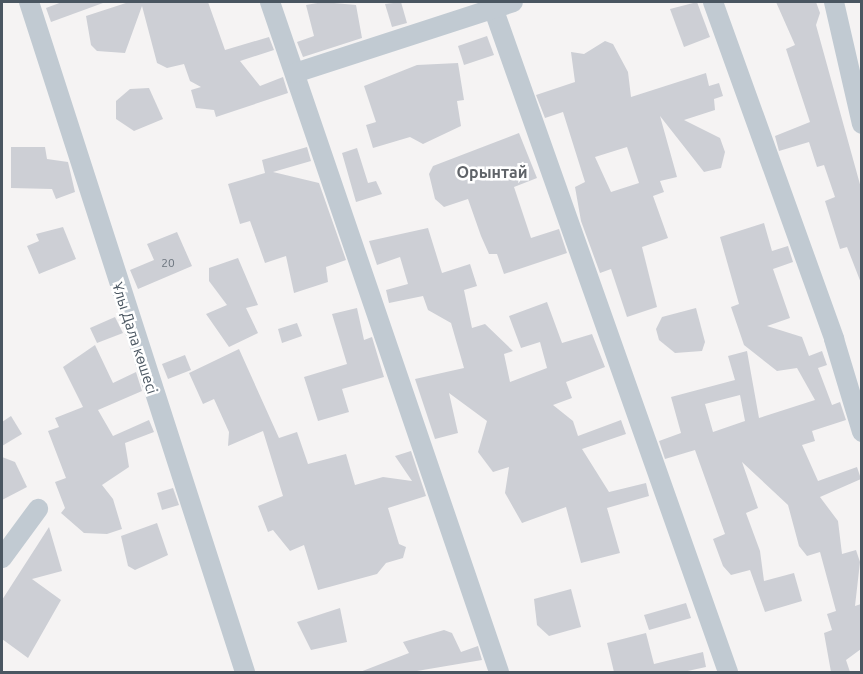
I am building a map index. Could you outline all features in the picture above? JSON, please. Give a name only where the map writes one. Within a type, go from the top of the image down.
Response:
[{"type":"street","name":"Ұлы Дала көшесі","points":[[28,2],[245,672]]},
{"type":"street","points":[[270,2],[499,672]]},
{"type":"street","points":[[295,73],[492,5],[513,2]]},
{"type":"street","points":[[713,2],[834,339],[861,432]]},
{"type":"street","points":[[834,2],[861,123]]},
{"type":"street","points":[[492,5],[728,672]]},
{"type":"street","points":[[2,558],[38,509]]},
{"type":"building","points":[[62,2],[103,3],[51,22],[46,8]]},
{"type":"building","points":[[129,2],[208,2],[225,50],[269,37],[274,50],[240,61],[260,86],[283,77],[288,93],[216,117],[214,110],[196,108],[191,90],[201,87],[190,81],[184,64],[167,68],[157,63],[142,6],[125,53],[97,51],[91,45],[86,16]]},
{"type":"building","points":[[323,2],[356,5],[362,38],[303,57],[297,42],[314,36],[306,5]]},
{"type":"building","points":[[401,2],[407,23],[392,27],[385,4]]},
{"type":"building","points":[[697,2],[710,37],[684,47],[670,9]]},
{"type":"building","points":[[776,2],[816,2],[820,13],[816,25],[861,188],[861,283],[847,247],[840,249],[825,201],[835,197],[824,165],[817,167],[809,142],[779,151],[775,136],[810,122],[786,49],[795,45]]},
{"type":"building","points":[[487,36],[494,55],[464,65],[458,46]]},
{"type":"building","points":[[605,41],[613,44],[628,72],[631,97],[706,73],[709,86],[719,83],[723,96],[714,99],[715,110],[684,120],[720,138],[725,152],[721,168],[704,172],[660,116],[677,177],[660,181],[664,192],[653,196],[668,238],[642,247],[657,307],[627,317],[611,269],[600,273],[581,221],[575,187],[585,182],[563,112],[545,118],[536,95],[575,82],[571,52],[584,54]],"holes":[[[627,147],[639,183],[611,192],[595,157]]]},
{"type":"building","points":[[458,63],[464,100],[457,101],[461,126],[423,144],[410,137],[373,148],[366,125],[376,122],[364,86],[417,65]]},
{"type":"building","points":[[149,88],[163,119],[134,131],[116,119],[116,101],[130,89]]},
{"type":"building","points":[[519,133],[537,178],[514,187],[531,238],[559,229],[567,253],[504,274],[497,254],[489,254],[468,199],[444,207],[435,199],[429,174],[433,166]]},
{"type":"building","points":[[11,147],[45,147],[47,159],[68,162],[75,192],[56,199],[52,189],[11,188]]},
{"type":"building","points":[[307,147],[311,161],[273,172],[319,183],[346,260],[326,267],[328,282],[294,293],[286,256],[265,263],[250,221],[240,224],[228,184],[265,173],[262,160]]},
{"type":"building","points":[[357,148],[368,183],[376,181],[382,194],[356,202],[342,153]]},
{"type":"building","points":[[764,223],[772,251],[788,246],[793,262],[773,269],[790,318],[767,326],[802,337],[809,356],[822,351],[827,365],[818,368],[832,405],[840,402],[846,420],[812,431],[815,441],[802,445],[818,481],[857,467],[861,479],[820,497],[838,521],[842,554],[856,550],[860,562],[855,606],[861,604],[861,649],[846,660],[850,672],[831,672],[824,633],[832,630],[827,614],[836,611],[820,552],[807,556],[799,546],[788,505],[742,462],[758,508],[746,513],[760,551],[764,581],[794,573],[802,601],[765,612],[750,570],[731,575],[723,566],[713,539],[725,534],[695,450],[665,459],[659,441],[681,433],[671,397],[735,380],[728,356],[747,351],[759,418],[815,400],[797,368],[777,371],[744,345],[731,307],[739,304],[720,237]],"holes":[[[740,395],[745,421],[713,432],[705,404]]]},
{"type":"building","points":[[63,227],[76,259],[39,274],[27,246],[39,241],[36,234]]},
{"type":"building","points":[[428,228],[442,273],[470,264],[477,286],[464,290],[472,328],[485,324],[513,351],[504,354],[510,382],[547,368],[540,342],[521,348],[509,316],[547,302],[562,343],[592,334],[605,367],[566,382],[572,398],[553,405],[573,421],[578,436],[621,420],[626,434],[582,449],[609,492],[646,483],[649,496],[607,508],[620,553],[581,563],[566,507],[522,523],[505,493],[509,467],[493,472],[478,452],[487,421],[449,393],[458,433],[435,439],[415,379],[464,368],[451,323],[428,310],[423,296],[389,303],[386,290],[408,284],[400,257],[377,265],[369,241]]},
{"type":"building","points":[[177,232],[192,266],[138,289],[130,270],[154,260],[147,244]]},
{"type":"building","points":[[238,258],[258,305],[246,308],[258,333],[229,347],[206,314],[227,305],[209,281],[209,268]]},
{"type":"building","points":[[357,308],[364,340],[372,337],[384,377],[342,389],[349,412],[318,421],[304,377],[347,364],[332,314]]},
{"type":"building","points":[[696,308],[705,342],[702,351],[675,353],[659,340],[656,329],[662,317]]},
{"type":"building","points":[[115,317],[123,333],[97,343],[90,328]]},
{"type":"building","points":[[297,323],[302,336],[282,343],[278,329]]},
{"type":"building","points":[[95,345],[113,383],[136,372],[142,391],[98,410],[113,436],[149,420],[154,432],[125,443],[129,467],[102,485],[113,499],[122,529],[107,534],[84,533],[61,513],[65,508],[55,482],[66,478],[48,431],[59,427],[55,418],[83,407],[63,367]]},
{"type":"building","points":[[239,349],[279,438],[297,432],[308,464],[346,454],[355,485],[383,477],[412,481],[395,456],[411,451],[426,496],[388,508],[399,544],[406,547],[403,558],[386,563],[377,574],[318,590],[304,545],[290,551],[273,530],[268,532],[258,506],[283,496],[263,431],[228,446],[229,432],[214,399],[203,404],[189,373]]},
{"type":"building","points":[[185,355],[191,370],[168,379],[162,364]]},
{"type":"building","points":[[11,416],[22,434],[2,446],[2,422]]},
{"type":"building","points":[[2,457],[15,462],[27,487],[2,500]]},
{"type":"building","points":[[173,488],[179,505],[162,510],[157,493]]},
{"type":"building","points":[[157,523],[168,555],[135,570],[128,566],[121,536]]},
{"type":"building","points":[[49,527],[62,571],[32,579],[61,600],[28,658],[2,639],[2,600]]},
{"type":"building","points":[[571,589],[581,627],[549,636],[537,625],[534,599]]},
{"type":"building","points":[[686,603],[691,618],[649,630],[644,615]]},
{"type":"building","points":[[340,608],[347,642],[311,650],[297,622]]},
{"type":"building","points":[[444,630],[452,633],[461,652],[478,646],[482,660],[411,672],[360,672],[409,653],[403,642]]},
{"type":"building","points":[[646,633],[654,664],[703,652],[706,667],[683,672],[614,672],[607,643]]},
{"type":"district","name":"Орынтай","points":[[492,172]]}]
